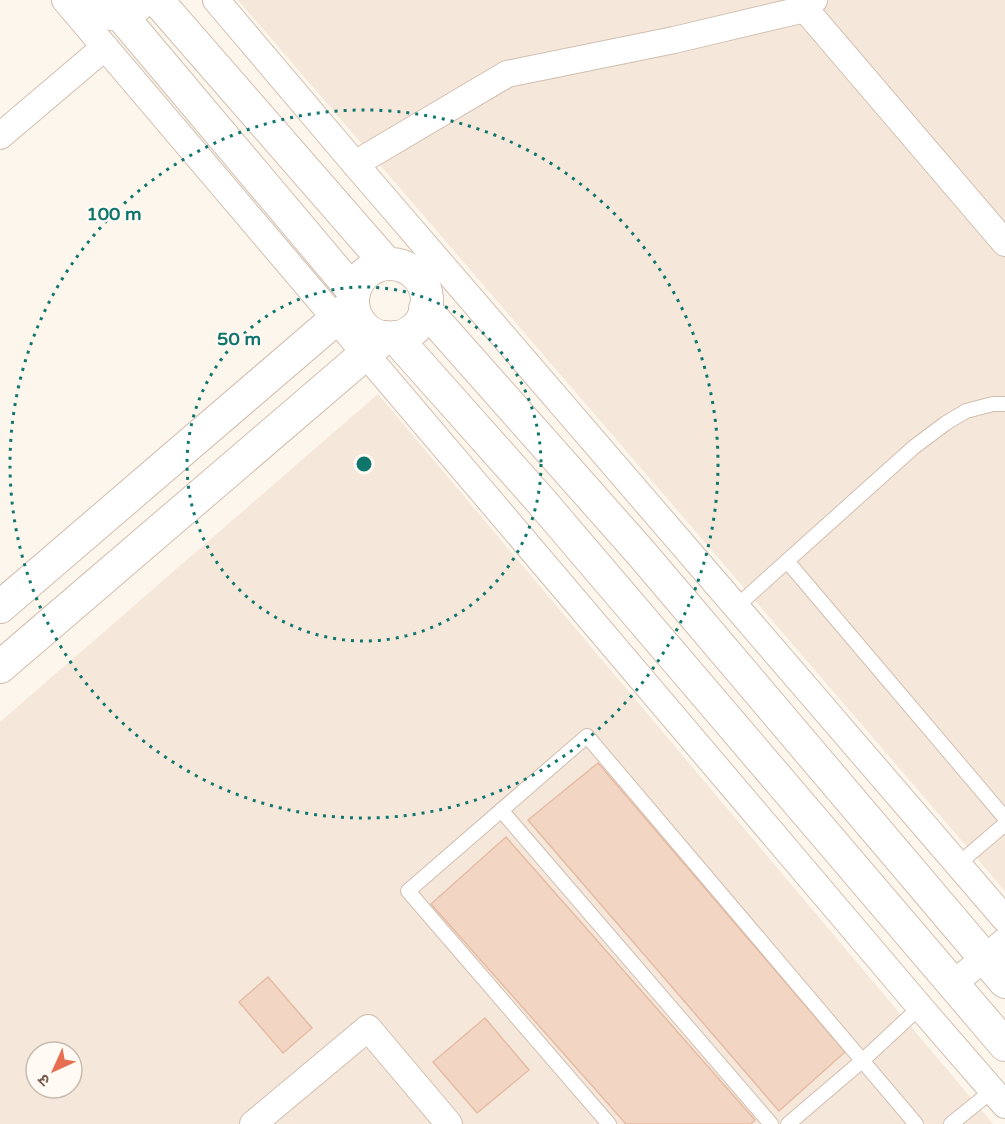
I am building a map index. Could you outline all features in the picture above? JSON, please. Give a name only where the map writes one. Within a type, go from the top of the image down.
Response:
[{"type":"street","points":[[65,0],[105,47],[381,343],[920,1007],[999,1097]]},
{"type":"street","points":[[88,0],[102,12],[113,15],[131,7],[347,305]]},
{"type":"street","points":[[157,0],[387,264]]},
{"type":"street","points":[[216,0],[1005,919]]},
{"type":"street","points":[[355,164],[507,74],[674,40],[809,4],[1005,243]]},
{"type":"street","points":[[0,136],[105,47]]},
{"type":"street","points":[[0,607],[347,305],[358,281],[366,273],[387,264],[400,265],[411,270],[420,279],[425,291],[425,309],[417,326],[406,334],[381,343],[0,667]]},
{"type":"street","points":[[425,309],[995,949],[1005,982]]},
{"type":"street","points":[[381,343],[541,501],[1005,1045]]},
{"type":"street","points":[[953,984],[995,949]]},
{"type":"street","points":[[253,1124],[368,1028],[449,1124]]},
{"type":"lane","points":[[736,607],[914,447],[966,411],[993,404],[1005,404]]},
{"type":"lane","points":[[787,561],[1005,818]]},
{"type":"lane","points":[[609,1124],[408,891],[587,736],[916,1124]]},
{"type":"lane","points":[[501,810],[771,1124]]},
{"type":"lane","points":[[957,865],[1005,824]]},
{"type":"lane","points":[[788,1124],[920,1007]]},
{"type":"lane","points":[[951,1124],[999,1097]]},
{"type":"shaded area","points":[[238,0],[1005,0],[1005,891]]},
{"type":"shaded area","points":[[378,394],[993,1124],[0,1124],[0,722]]},
{"type":"building","points":[[598,763],[845,1052],[779,1111],[528,820]]},
{"type":"building","points":[[506,837],[755,1120],[751,1124],[626,1124],[431,904]]},
{"type":"building","points":[[268,977],[312,1028],[283,1053],[239,1002]]},
{"type":"building","points":[[485,1018],[529,1070],[477,1113],[433,1062]]}]
